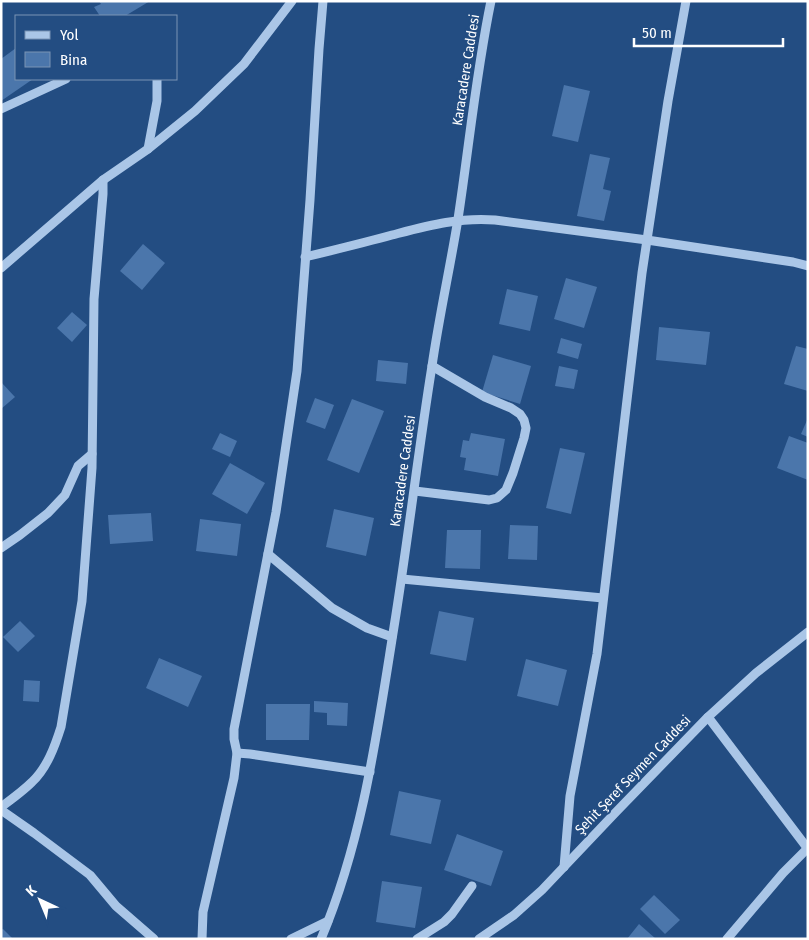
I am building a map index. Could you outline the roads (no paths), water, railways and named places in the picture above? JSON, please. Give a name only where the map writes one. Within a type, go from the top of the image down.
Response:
[{"type":"street","points":[[1,268],[103,180],[148,149],[195,111],[244,64],[292,1]]},
{"type":"street","points":[[202,939],[203,912],[234,778],[237,753],[234,729],[276,512],[297,371],[323,1]]},
{"type":"street","name":"Karacadere Caddesi","points":[[321,939],[351,855],[370,772],[402,579],[432,366],[458,220],[491,1]]},
{"type":"street","points":[[564,867],[570,796],[597,654],[640,283],[668,101],[686,1]]},
{"type":"street","points":[[1,109],[64,80]]},
{"type":"street","points":[[148,149],[157,101],[157,80]]},
{"type":"street","points":[[103,180],[94,299],[92,468],[82,601],[61,726],[55,747],[33,782],[1,808],[90,875],[116,906],[154,939]]},
{"type":"street","points":[[305,257],[425,227],[478,218],[647,240],[793,262],[808,266]]},
{"type":"street","points":[[415,491],[488,500],[497,498],[506,490],[514,473],[526,428],[520,414],[511,408],[485,397],[432,366]]},
{"type":"street","points":[[1,548],[48,513],[64,495],[78,466],[92,454]]},
{"type":"street","points":[[268,554],[332,608],[367,628],[392,637]]},
{"type":"street","points":[[402,579],[603,598]]},
{"type":"street","name":"Şehit Şeref Seymen Caddesi","points":[[479,939],[514,915],[542,890],[708,717],[756,673],[808,632]]},
{"type":"street","points":[[708,717],[808,849],[783,873],[727,939]]},
{"type":"street","points":[[237,753],[370,772]]},
{"type":"street","points":[[417,939],[444,922],[472,886]]},
{"type":"street","points":[[291,939],[328,921]]}]
